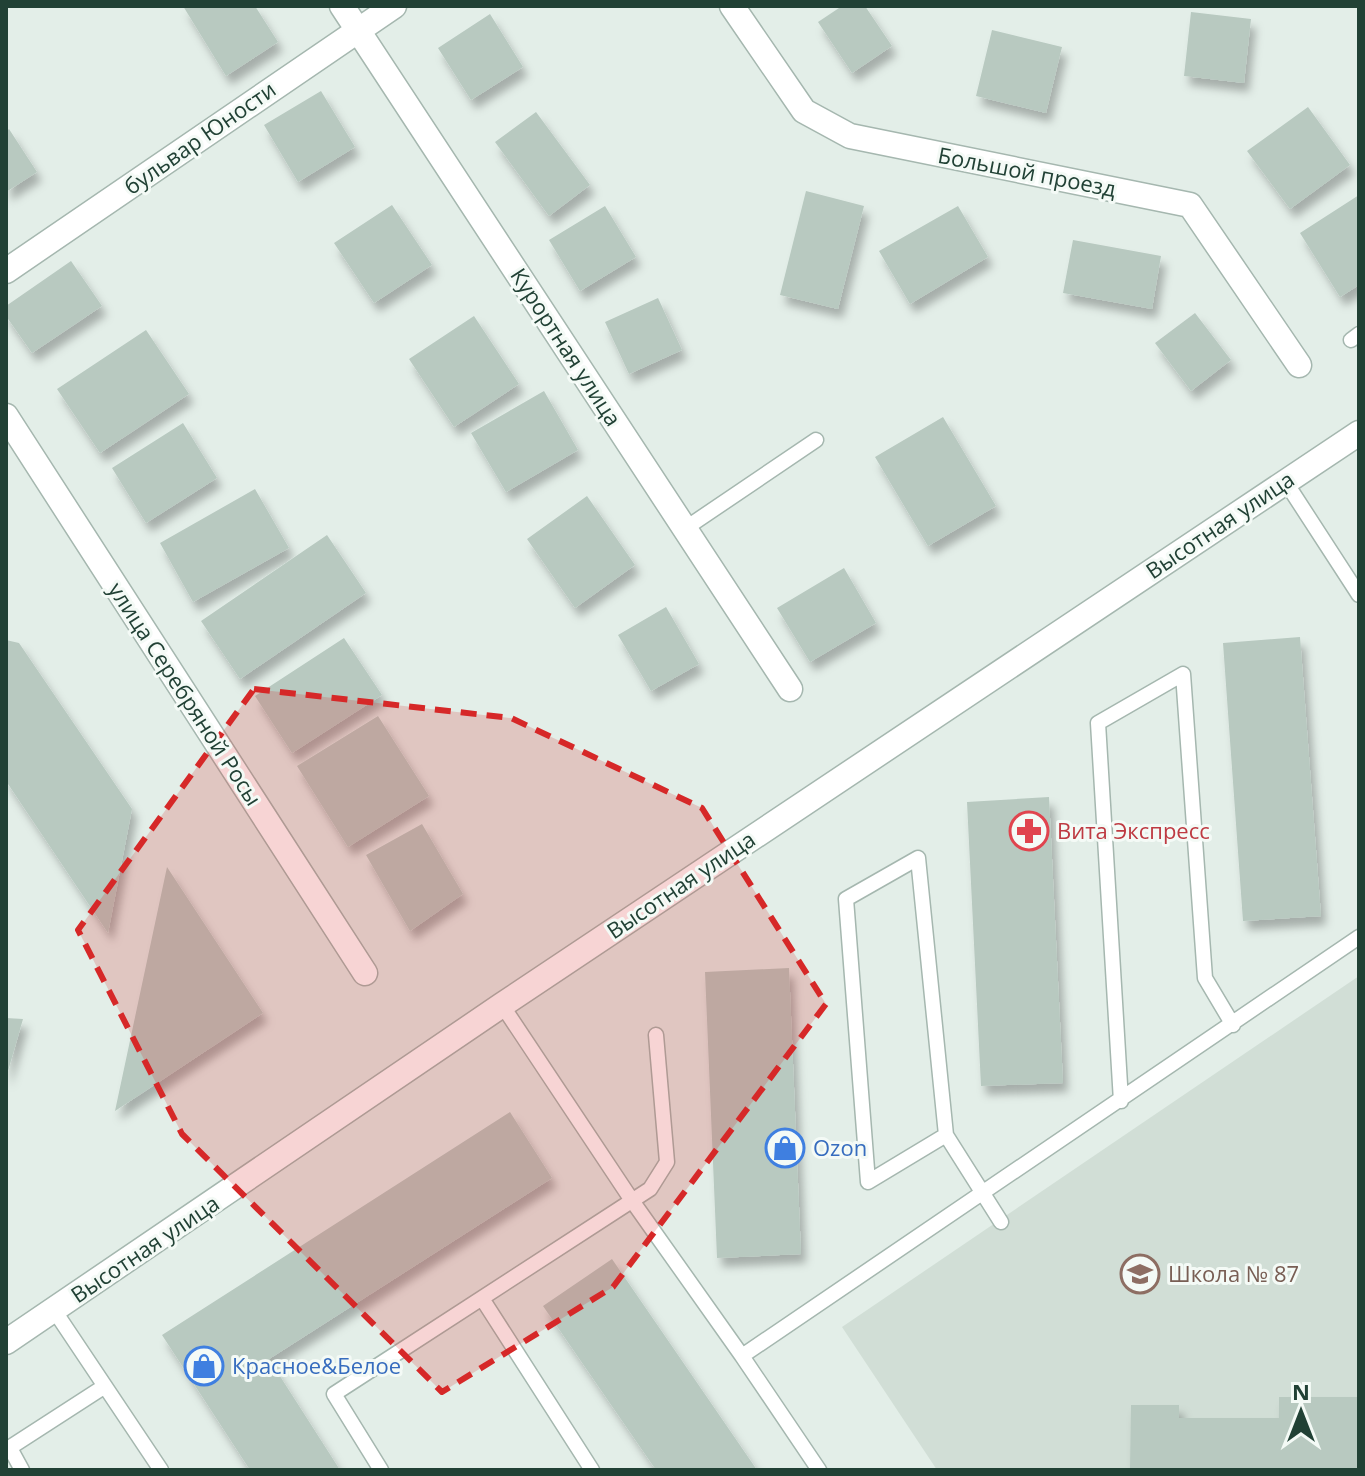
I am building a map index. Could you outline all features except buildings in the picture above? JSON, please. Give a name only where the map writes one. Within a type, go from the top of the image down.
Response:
[{"type":"street","name":"Курортная улица","points":[[342,6],[790,689]]},
{"type":"street","name":"бульвар Юности","points":[[6,271],[394,6]]},
{"type":"street","name":"Большой проезд","points":[[732,6],[804,111],[850,136],[1190,205],[1299,365]]},
{"type":"street","name":"улица Серебряной Росы","points":[[6,416],[365,973]]},
{"type":"street","name":"Высотная улица","points":[[6,1342],[502,1005],[1359,433]]},
{"type":"lane","points":[[686,528],[816,440]]},
{"type":"lane","points":[[1285,481],[1359,595]]},
{"type":"lane","points":[[1121,1101],[1098,723],[1183,674],[1205,978],[1233,1025]]},
{"type":"lane","points":[[946,1135],[868,1182],[846,899],[918,858],[946,1135],[1001,1222]]},
{"type":"lane","points":[[742,1356],[1359,937]]},
{"type":"lane","points":[[502,1005],[633,1202],[819,1470]]},
{"type":"lane","points":[[381,1470],[334,1394],[650,1189],[667,1162],[656,1035]]},
{"type":"lane","points":[[483,1300],[592,1470]]},
{"type":"lane","points":[[54,1310],[161,1470]]},
{"type":"lane","points":[[26,1469],[8,1449],[105,1386]]},
{"type":"highlighted area","points":[[254,689],[511,718],[702,808],[826,1004],[613,1287],[442,1392],[182,1134],[78,930]]},
{"type":"shaded area","name":"Школа № 87","points":[[1359,976],[1359,1470],[937,1470],[842,1327]]},
{"type":"place","name":"Вита Экспресс","points":[[1029,831]]},
{"type":"place","name":"Ozon","points":[[785,1148]]},
{"type":"place","name":"Школа № 87","points":[[1140,1274]]},
{"type":"place","name":"Красное&Белое","points":[[204,1366]]}]
